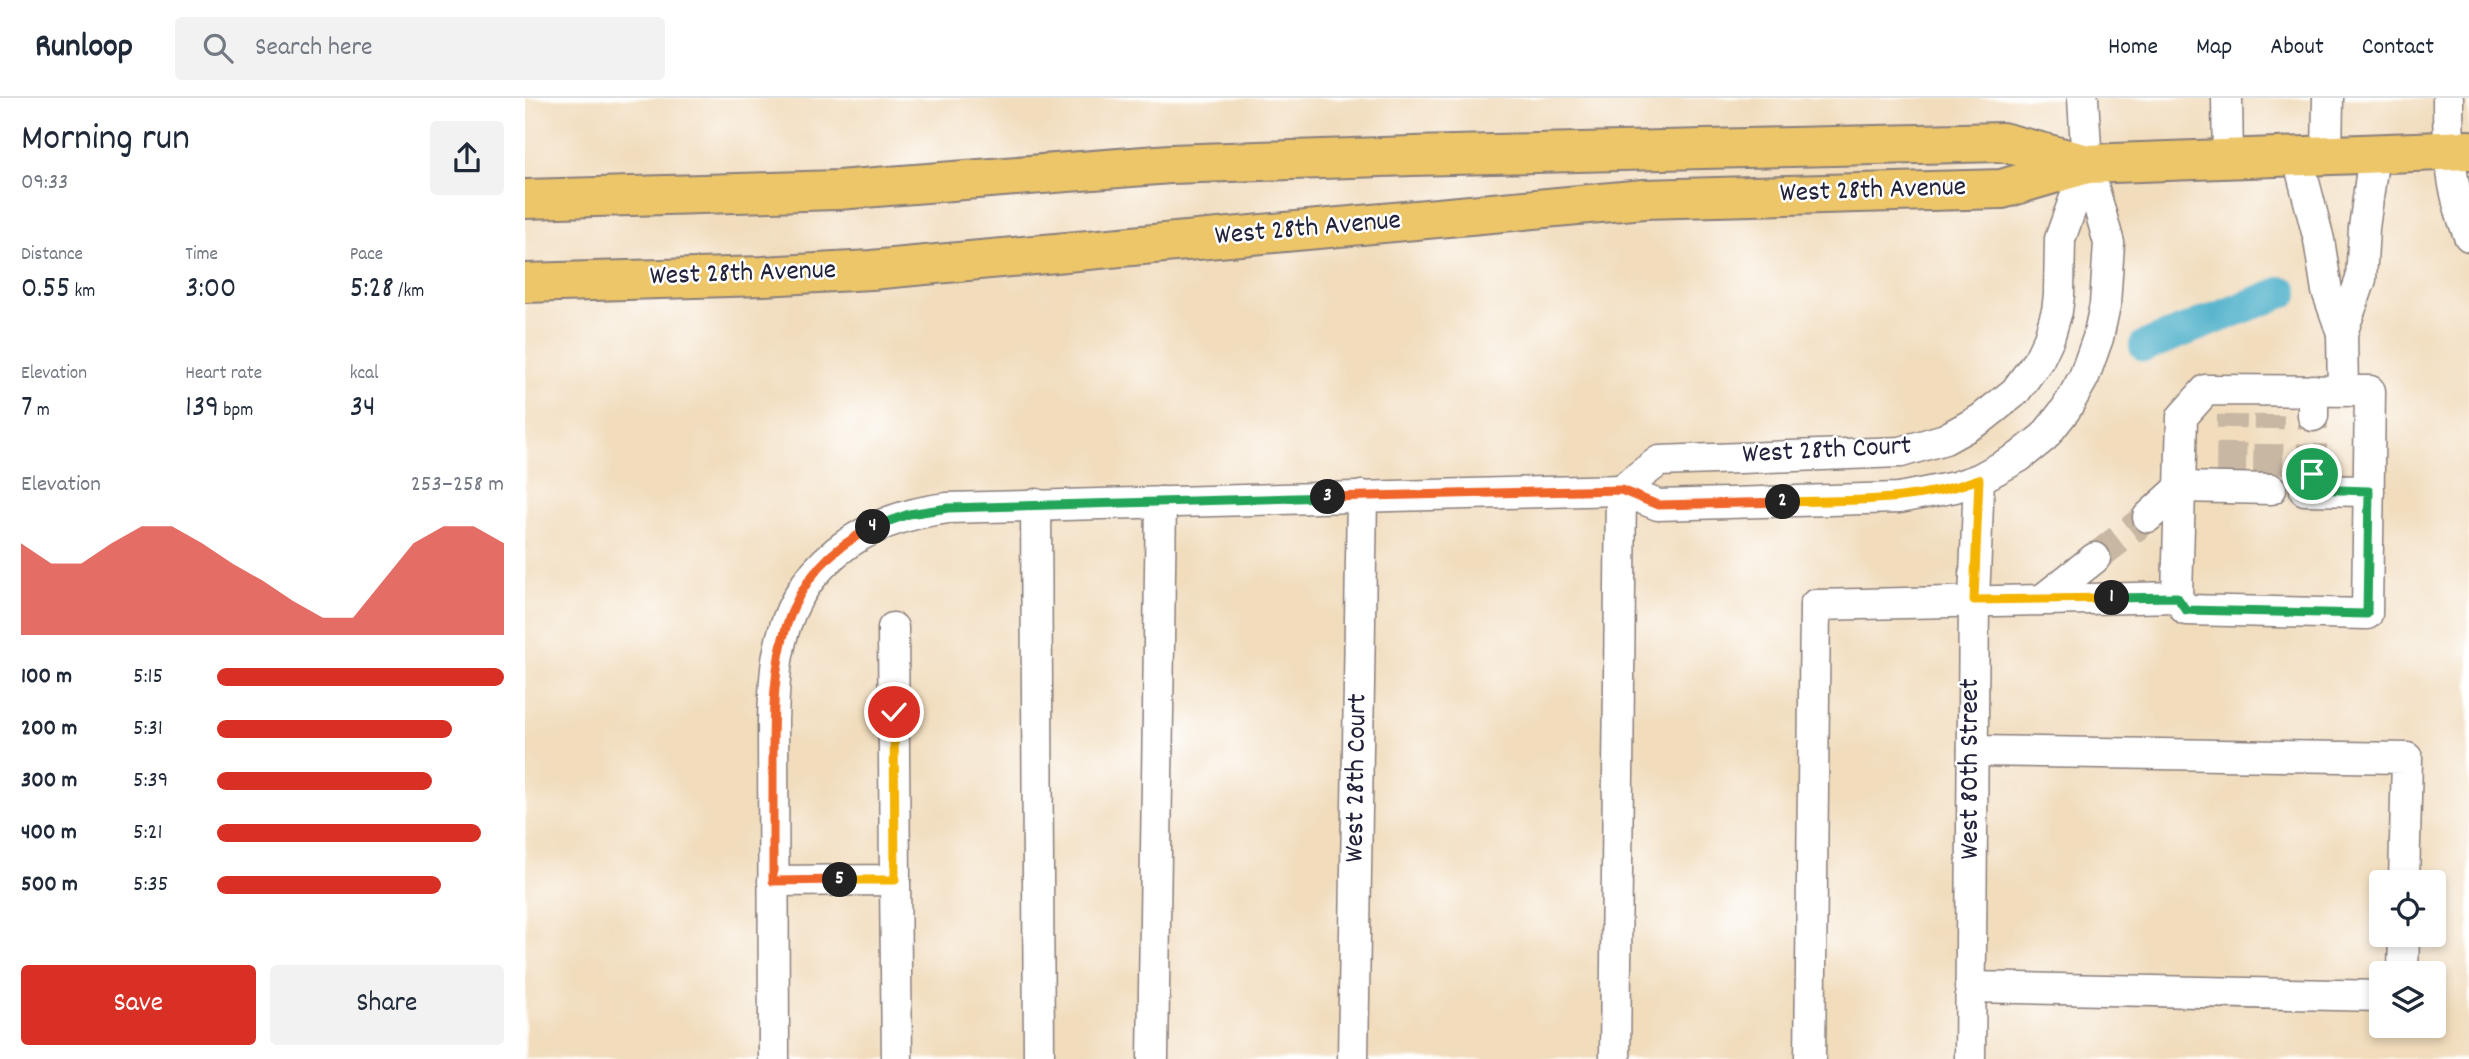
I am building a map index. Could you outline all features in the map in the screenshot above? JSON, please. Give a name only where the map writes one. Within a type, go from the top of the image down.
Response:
[{"type":"main road","name":"West 28th Avenue","points":[[525,199],[838,190],[1170,164],[2002,142],[2087,164]]},
{"type":"main road","name":"West 28th Avenue","points":[[525,283],[871,270],[1644,199],[2002,189],[2087,164],[2458,150]]},
{"type":"street","points":[[2083,98],[2087,164]]},
{"type":"street","points":[[2227,98],[2228,160]]},
{"type":"street","points":[[2328,98],[2312,157],[2319,240],[2327,291],[2342,333]]},
{"type":"street","points":[[2448,98],[2458,150],[2457,207],[2469,236]]},
{"type":"street","points":[[2323,399],[2361,279],[2364,228],[2374,154]]},
{"type":"street","name":"West 28th Court","points":[[773,1059],[773,720],[778,654],[788,620],[803,590],[826,561],[850,541],[880,524],[925,510],[1621,490],[1658,505],[1868,500],[1927,494],[1979,479],[2019,457],[2056,423],[2084,377],[2098,338],[2105,304],[2109,243],[2087,164]]},
{"type":"street","name":"West 28th Court","points":[[1621,490],[1659,461],[1901,452],[1945,439],[1981,419],[2015,392],[2039,359],[2049,338],[2059,295],[2060,239],[2087,164]]},
{"type":"street","points":[[2206,390],[2232,402],[2323,399],[2370,391],[2367,614],[2186,610],[2177,597],[2182,416],[2206,390]]},
{"type":"street","name":"West 80th Street","points":[[1970,1059],[1974,600],[1979,479]]},
{"type":"street","points":[[2148,517],[2181,487],[2231,481],[2269,484]]},
{"type":"street","points":[[2309,485],[2369,491]]},
{"type":"street","points":[[1615,1059],[1621,490]]},
{"type":"street","name":"West 28th Court","points":[[1353,1059],[1363,496]]},
{"type":"street","points":[[1153,1059],[1161,502]]},
{"type":"street","points":[[1036,505],[1039,1059]]},
{"type":"street","points":[[2043,599],[2095,558]]},
{"type":"street","points":[[1810,1059],[1815,605],[2177,597]]},
{"type":"street","points":[[893,628],[897,1059]]},
{"type":"street","points":[[1972,751],[2407,758],[2405,870]]},
{"type":"street","points":[[773,881],[895,880]]},
{"type":"street","points":[[1970,988],[2369,996]]},
{"type":"waterway","points":[[2145,346],[2283,292]]},
{"type":"tunnel","points":[[2231,473],[2232,415]]},
{"type":"tunnel","points":[[2268,474],[2269,415]]},
{"type":"tunnel","points":[[2311,474],[2313,416]]},
{"type":"tunnel","points":[[2095,558],[2148,517]]},
{"type":"route","points":[[894,712],[895,880],[773,881],[775,671],[788,620],[803,590],[838,550],[864,532],[909,514],[969,506],[1621,490],[1658,505],[1868,500],[1927,494],[1979,479],[1974,600],[2177,597],[2186,610],[2367,614],[2369,491],[2311,489],[2312,474]]}]
